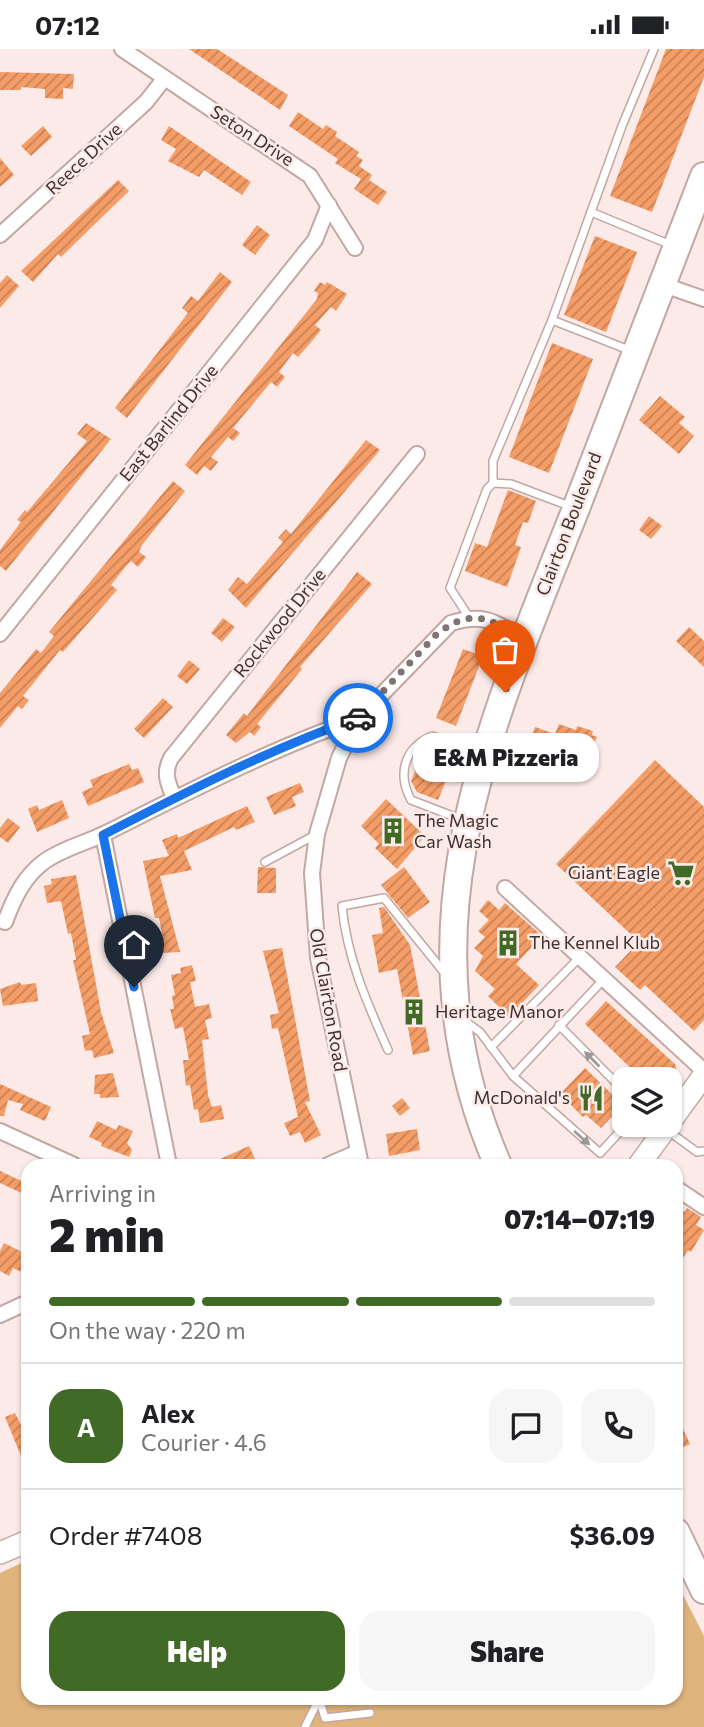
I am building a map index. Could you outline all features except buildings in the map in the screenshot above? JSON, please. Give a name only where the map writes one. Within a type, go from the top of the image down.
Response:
[{"type":"highway","name":"Clairton Boulevard","points":[[495,1159],[469,1080],[454,985],[454,898],[466,821],[484,753],[525,640],[675,247],[698,211],[704,176]]},
{"type":"highway","points":[[683,1546],[704,1590]]},
{"type":"main road","points":[[682,1104],[704,1073]]},
{"type":"main road","points":[[644,1159],[659,1137]]},
{"type":"main road","points":[[0,1553],[21,1544]]},
{"type":"street","name":"Seton Drive","points":[[122,49],[310,176],[355,248]]},
{"type":"street","name":"Reece Drive","points":[[0,235],[146,102],[164,79]]},
{"type":"street","name":"East Barlind Drive","points":[[0,634],[315,240],[328,205]]},
{"type":"street","points":[[661,284],[704,299]]},
{"type":"street","name":"Rockwood Drive","points":[[174,798],[166,778],[166,768],[171,758],[417,454]]},
{"type":"street","points":[[469,617],[489,619],[525,640]]},
{"type":"street","name":"Old Clairton Road","points":[[359,1159],[318,958],[312,873],[317,834],[339,758],[359,717],[436,635],[451,623],[469,617]]},
{"type":"street","points":[[5,922],[27,878],[44,862],[71,845],[103,835],[174,798],[326,729],[359,717]]},
{"type":"street","points":[[103,835],[168,1159]]},
{"type":"street","points":[[505,888],[704,1073]]},
{"type":"street","points":[[0,1131],[62,1159]]},
{"type":"street","points":[[683,1193],[704,1207]]},
{"type":"street","points":[[0,1315],[21,1305]]},
{"type":"lane","points":[[469,617],[450,587],[487,489],[493,483],[494,461],[552,320],[622,126],[654,49]]},
{"type":"lane","points":[[591,212],[675,247]]},
{"type":"lane","points":[[552,320],[635,353]]},
{"type":"lane","points":[[493,483],[511,484],[576,508]]},
{"type":"lane","points":[[466,821],[411,800],[402,784],[405,762],[420,741],[432,736],[484,753]]},
{"type":"lane","points":[[265,862],[317,834]]},
{"type":"lane","points":[[388,1050],[364,997],[345,936],[342,906],[384,898],[454,985]]},
{"type":"lane","points":[[491,1047],[580,957]]},
{"type":"lane","points":[[513,1076],[604,979]]},
{"type":"lane","points":[[457,1016],[480,1032],[513,1076],[600,1153],[615,1137]]},
{"type":"lane","points":[[559,1025],[612,1079]]},
{"type":"lane","points":[[679,1137],[697,1152],[704,1151]]},
{"type":"lane","points":[[305,1727],[316,1705]]},
{"type":"lane","points":[[321,1705],[325,1717],[370,1713]]},
{"type":"shaded area","points":[[21,1563],[21,1705],[683,1705],[683,1595],[704,1636],[704,1727],[0,1727],[0,1573]]},
{"type":"way so far","points":[[358,718],[436,635],[451,623],[469,617],[489,619],[525,640],[505,692]]},
{"type":"place","name":"E&M Pizzeria","points":[[505,692]]},
{"type":"place","name":"The Magic Car Wash","points":[[393,831]]},
{"type":"place","name":"Giant Eagle","points":[[681,873]]},
{"type":"place","name":"The Kennel Klub","points":[[508,943]]},
{"type":"place","name":"Heritage Manor","points":[[414,1012]]},
{"type":"place","name":"McDonald's","points":[[591,1098]]},
{"type":"route","points":[[134,987],[103,835],[174,798],[326,729],[358,718]]}]
